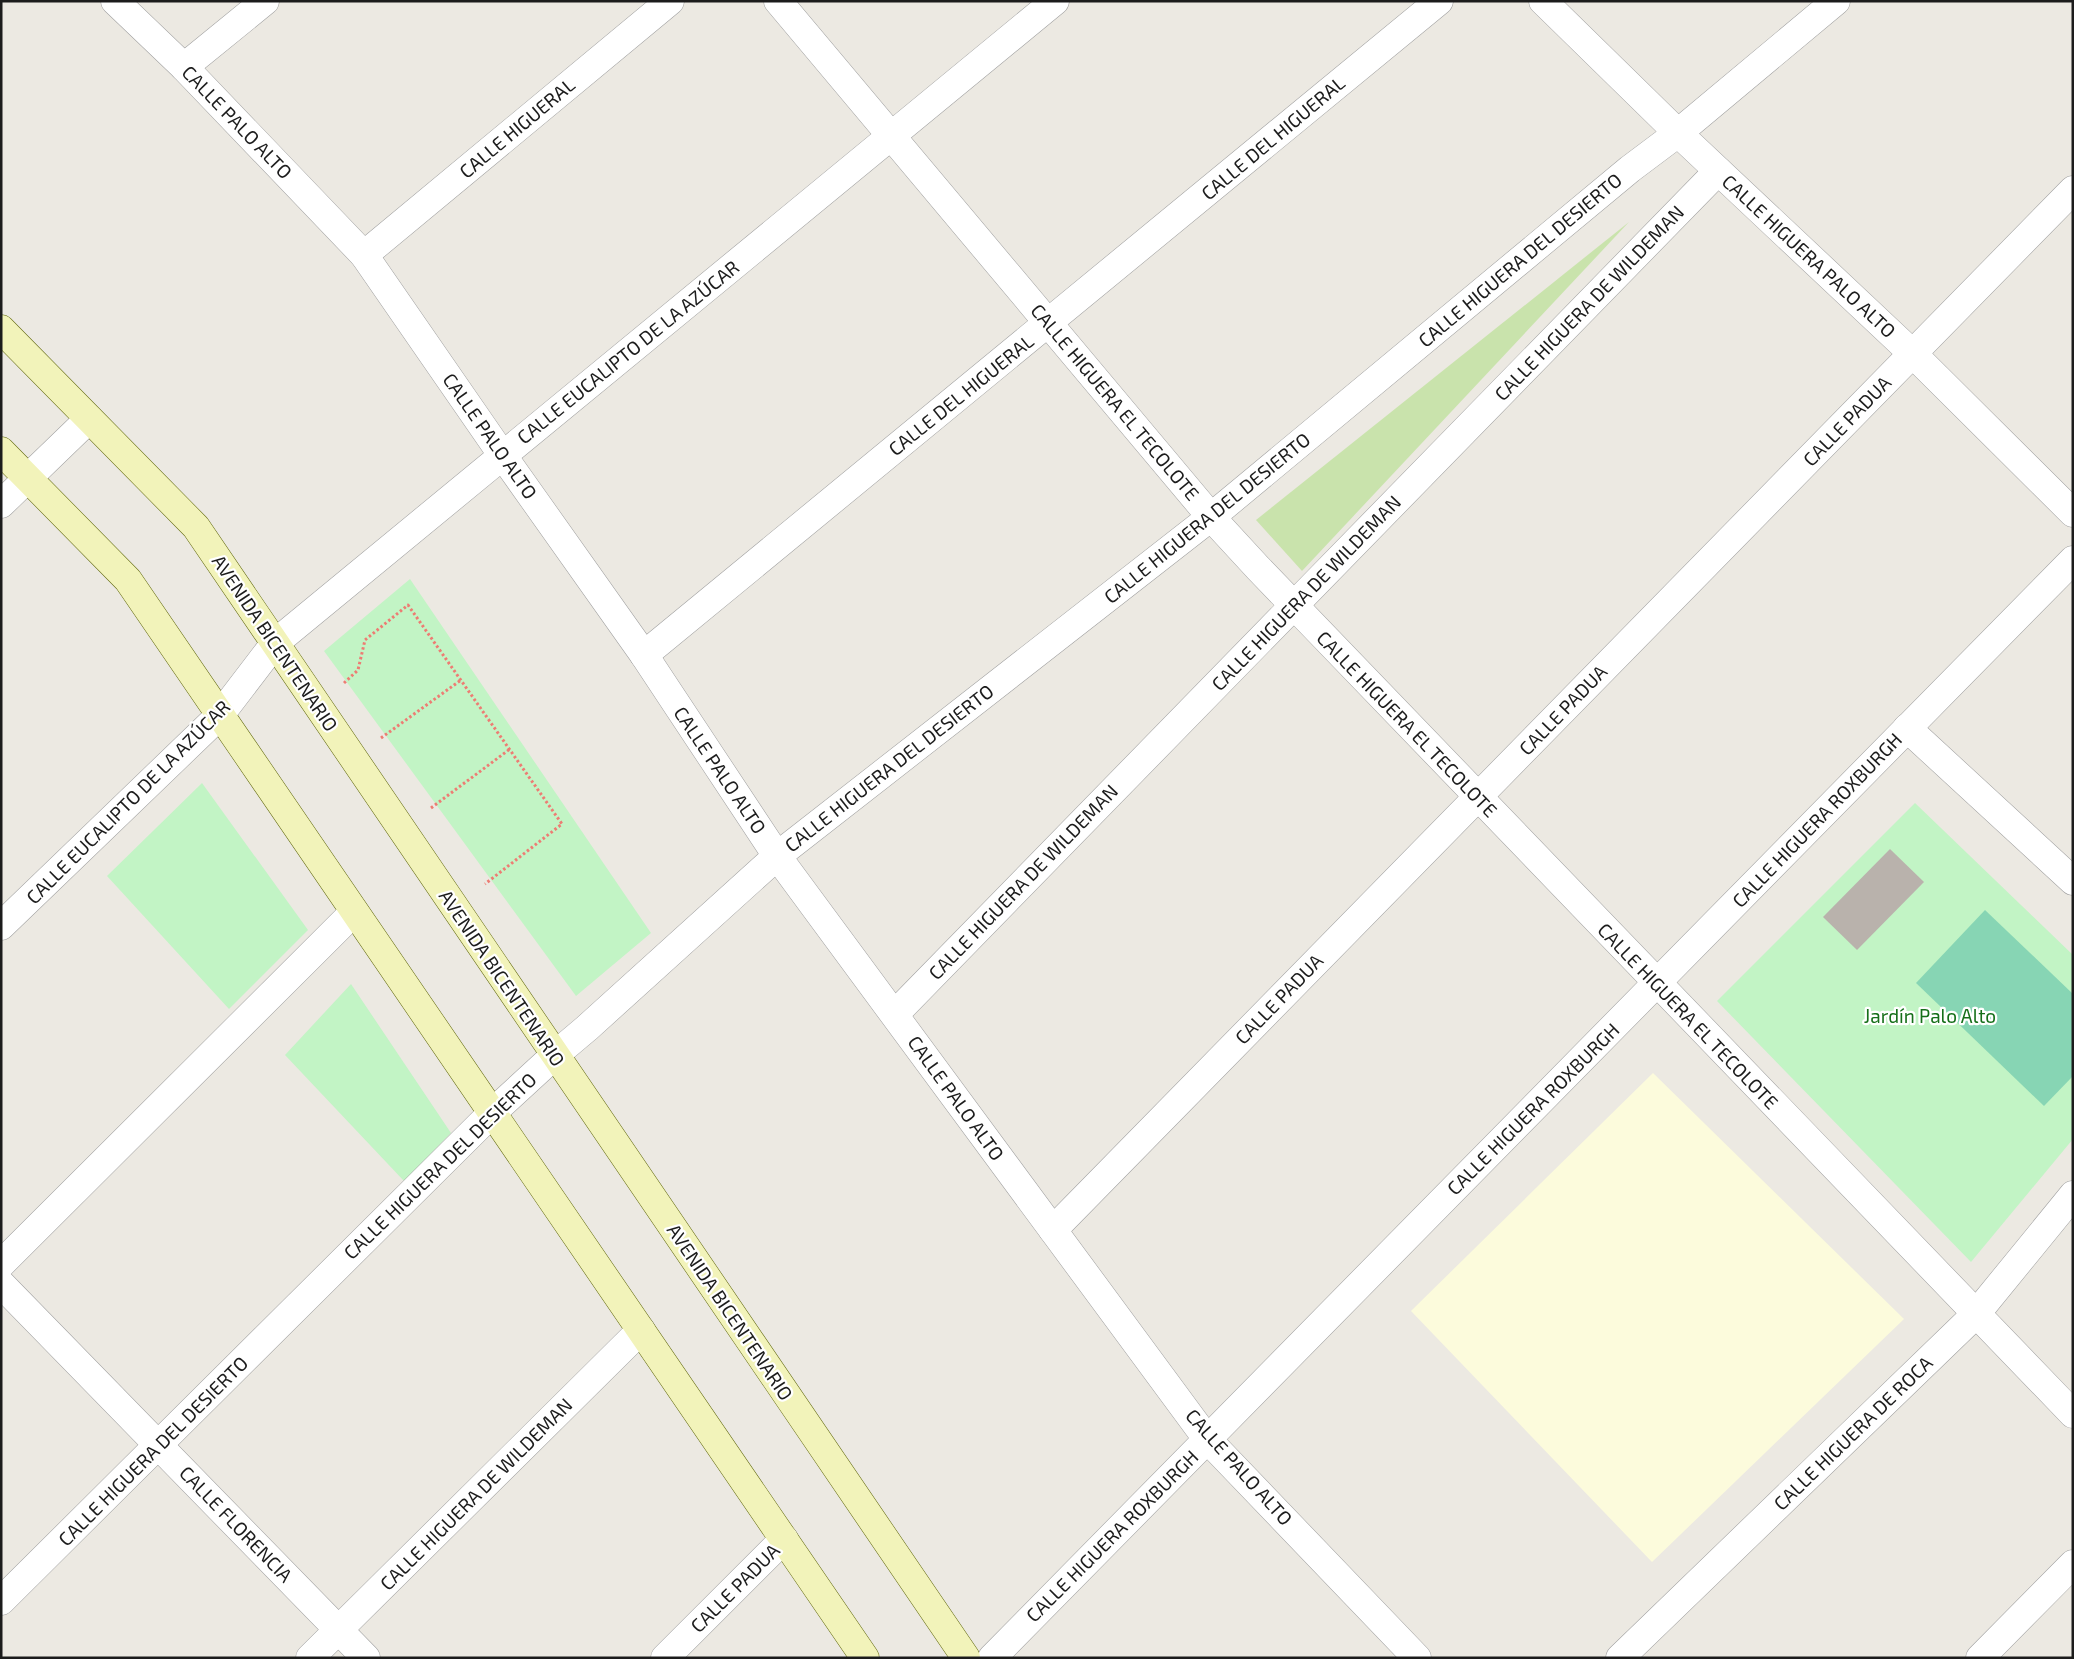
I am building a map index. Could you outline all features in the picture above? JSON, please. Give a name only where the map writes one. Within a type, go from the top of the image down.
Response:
[{"type":"street","name":"CALLE PALO ALTO","points":[[115,1],[184,67],[364,255],[644,656],[777,856],[1208,1439],[1418,1658]]},
{"type":"street","points":[[184,67],[265,1]]},
{"type":"street","name":"CALLE HIGUERAL","points":[[364,255],[670,1]]},
{"type":"street","name":"CALLE HIGUERA EL TECOLOTE","points":[[778,1],[1211,517],[1293,606],[2073,1414]]},
{"type":"street","name":"CALLE EUCALIPTO DE LA AZÚCAR","points":[[1,926],[220,715],[275,643],[1055,1]]},
{"type":"street","name":"CALLE DEL HIGUERAL","points":[[644,656],[1439,1]]},
{"type":"street","name":"CALLE HIGUERA PALO ALTO","points":[[1543,1],[1678,133],[1912,354],[2073,513]]},
{"type":"street","name":"CALLE HIGUERA DEL DESIERTO","points":[[1,1601],[492,1113],[555,1054],[587,1028],[777,856],[1211,517],[1630,169],[1678,133],[1836,1]]},
{"type":"street","name":"CALLE HIGUERA DE WILDEMAN","points":[[894,1014],[1718,171]]},
{"type":"street","name":"CALLE PADUA","points":[[1053,1230],[2073,190]]},
{"type":"street","name":"AVENIDA BICENTENARIO","points":[[1,329],[196,527],[966,1658]]},
{"type":"street","points":[[1,504],[89,419]]},
{"type":"street","points":[[1,451],[128,580],[865,1658]]},
{"type":"street","name":"CALLE HIGUERA ROXBURGH","points":[[992,1658],[2073,560]]},
{"type":"street","points":[[1907,728],[2073,881]]},
{"type":"street","points":[[1,1264],[354,912]]},
{"type":"street","name":"CALLE HIGUERA DE ROCA","points":[[1620,1658],[1976,1314],[2073,1195]]},
{"type":"street","name":"CALLE FLORENCIA","points":[[1,1284],[366,1658]]},
{"type":"street","name":"CALLE HIGUERA DE WILDEMAN","points":[[310,1658],[641,1330]]},
{"type":"street","name":"CALLE PADUA","points":[[665,1658],[784,1539]]},
{"type":"street","points":[[1980,1658],[2073,1564]]},
{"type":"path","points":[[343,684],[358,670],[365,640],[408,605],[562,824],[485,884]]},
{"type":"path","points":[[381,738],[461,680]]},
{"type":"path","points":[[430,808],[510,749]]},
{"type":"shaded area","points":[[1653,1073],[1904,1319],[1652,1562],[1411,1311]]},
{"type":"green space","points":[[1629,222],[1302,571],[1256,520]]},
{"type":"green space","points":[[410,579],[651,933],[576,996],[324,651]]},
{"type":"green space","points":[[202,783],[308,930],[229,1009],[107,876]]},
{"type":"green space","name":"Jardín Palo Alto","points":[[1915,803],[2073,955],[2073,1139],[1971,1262],[1717,1001]]},
{"type":"green space","points":[[1985,910],[2073,994],[2073,1076],[2044,1106],[1916,983]]},
{"type":"green space","points":[[351,984],[451,1133],[404,1181],[285,1055]]},
{"type":"building","points":[[1890,849],[1924,882],[1857,950],[1823,917]]}]
